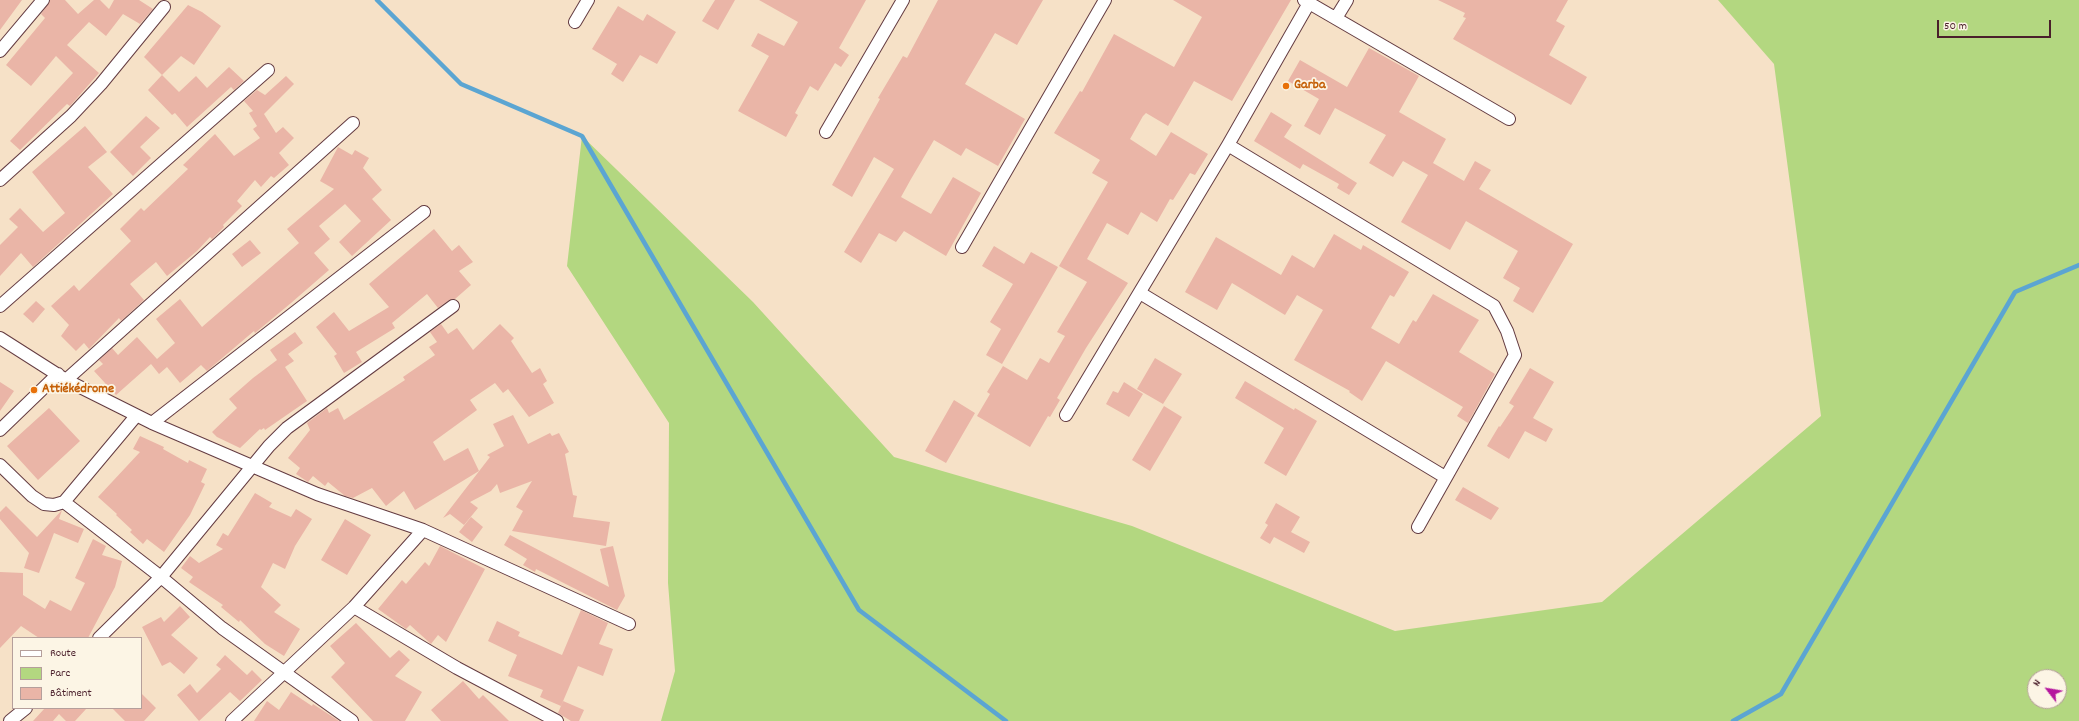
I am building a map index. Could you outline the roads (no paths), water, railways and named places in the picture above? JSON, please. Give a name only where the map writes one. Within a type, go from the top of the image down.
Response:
[{"type":"street","points":[[0,51],[43,0]]},
{"type":"street","points":[[575,22],[588,0]]},
{"type":"street","points":[[826,132],[903,0]]},
{"type":"street","points":[[962,247],[1105,0]]},
{"type":"street","points":[[1336,18],[1347,0]]},
{"type":"street","points":[[1066,415],[1228,145],[1306,1],[1510,119]]},
{"type":"street","points":[[0,180],[71,116],[101,84],[164,7]]},
{"type":"street","points":[[0,306],[268,70]]},
{"type":"street","points":[[0,430],[353,123]]},
{"type":"street","points":[[1228,145],[1494,306],[1507,331],[1515,354],[1418,527]]},
{"type":"street","points":[[152,423],[424,212]]},
{"type":"street","points":[[1140,293],[1445,477]]},
{"type":"street","points":[[100,637],[161,577],[252,467],[287,428],[453,306]]},
{"type":"street","points":[[0,338],[62,377],[136,416],[252,467],[342,503],[424,530],[629,624]]},
{"type":"street","points":[[0,465],[32,496],[44,504],[54,505],[64,502],[136,416]]},
{"type":"street","points":[[64,502],[161,577],[222,628],[352,721]]},
{"type":"street","points":[[232,721],[354,607],[424,530]]},
{"type":"street","points":[[354,607],[457,668],[557,721]]},
{"type":"street","points":[[10,721],[25,709]]},
{"type":"waterway","points":[[377,0],[461,84],[582,136],[859,610],[1006,721]]},
{"type":"waterway","points":[[1733,721],[1781,694],[2015,292],[2079,265]]},
{"type":"place","name":"Garba","points":[[1286,86]]},
{"type":"place","name":"Attiékédrome","points":[[34,390]]}]
